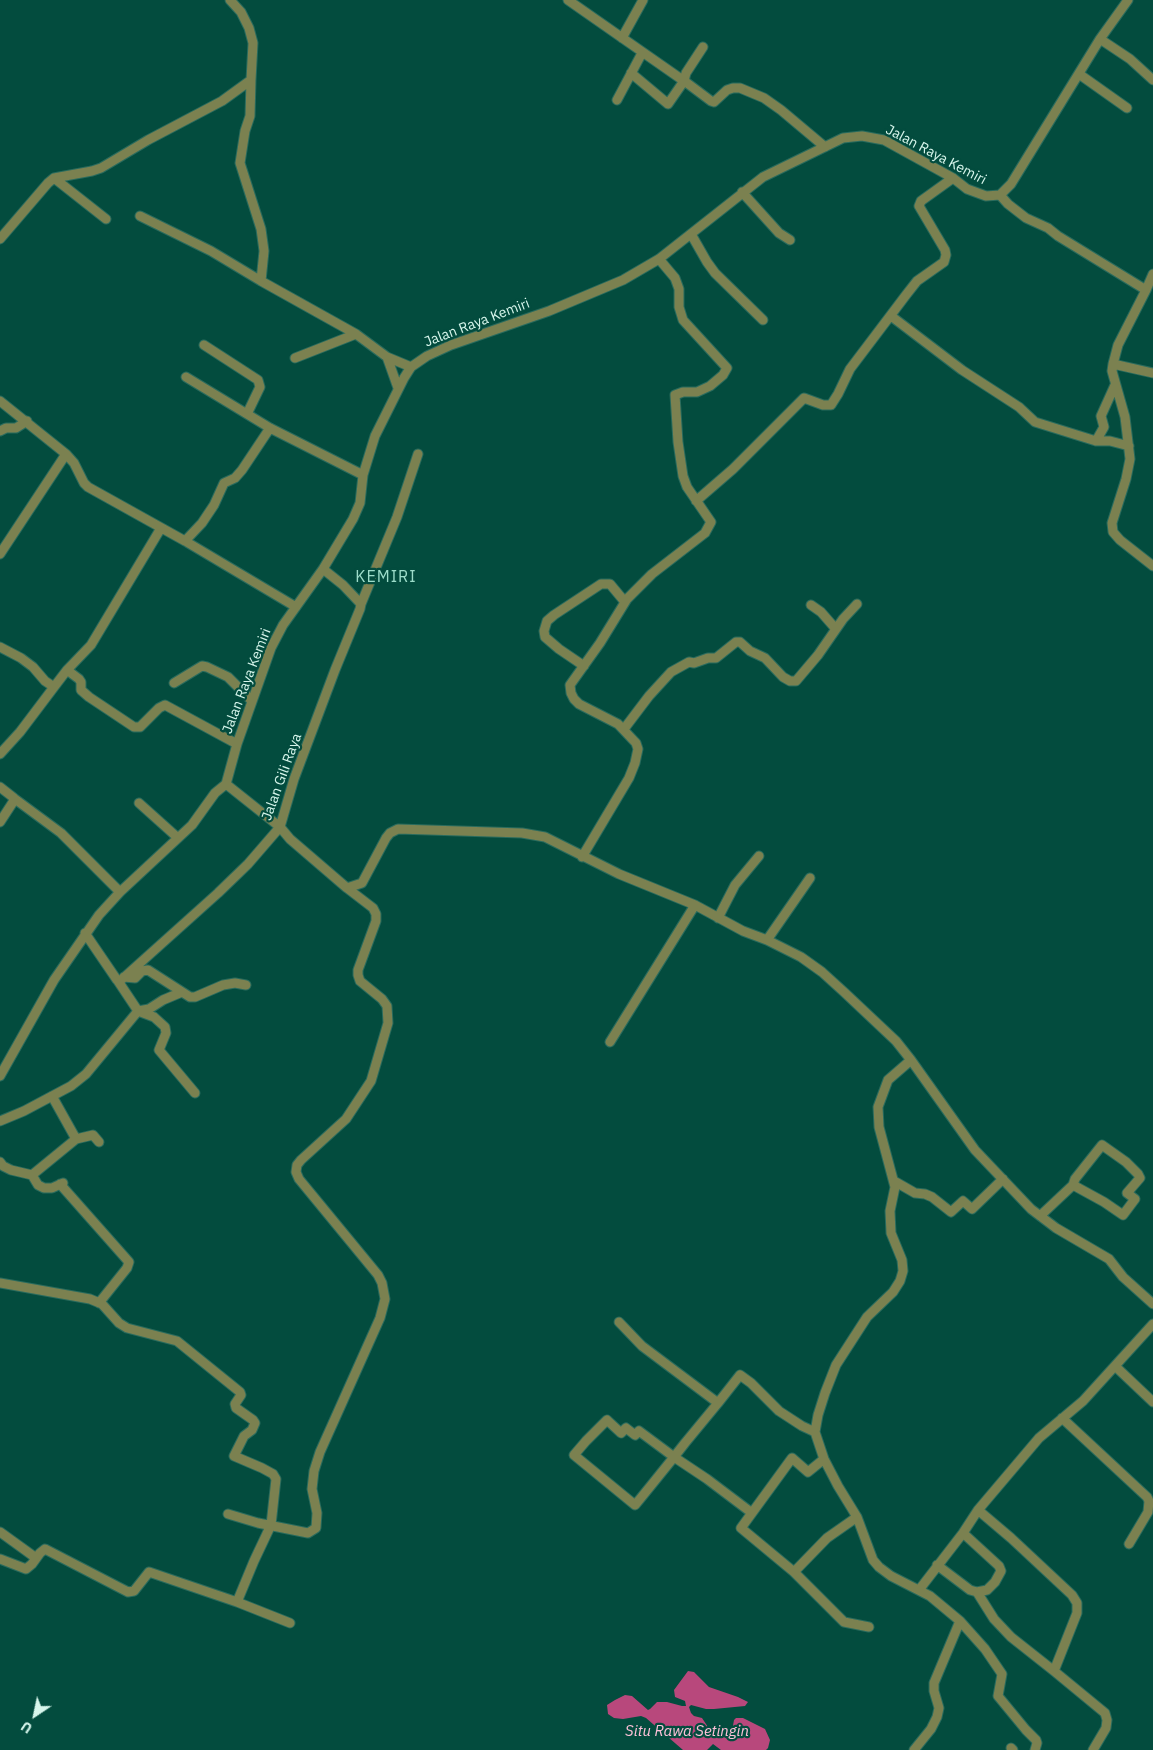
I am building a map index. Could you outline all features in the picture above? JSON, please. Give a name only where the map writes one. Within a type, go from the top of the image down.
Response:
[{"type":"street","points":[[230,0],[245,20],[253,43],[250,116],[240,163],[261,229],[264,252],[261,282]]},
{"type":"street","points":[[568,0],[710,101],[714,102],[727,90],[740,88],[764,98],[825,147]]},
{"type":"street","points":[[622,38],[643,0]]},
{"type":"street","name":"Jalan Raya Kemiri","points":[[0,1076],[54,980],[98,915],[192,825],[215,793],[226,784],[237,744],[271,648],[283,625],[323,569],[357,512],[364,475],[375,436],[398,388],[411,367],[427,356],[451,345],[549,311],[623,280],[659,259],[763,177],[843,138],[862,136],[884,140],[953,178],[967,189],[986,196],[1000,195],[1011,184],[1100,39],[1128,0]]},
{"type":"street","points":[[1100,39],[1130,59],[1153,80]]},
{"type":"street","points":[[632,73],[668,104],[684,81],[686,73],[703,47]]},
{"type":"street","points":[[616,100],[642,53]]},
{"type":"street","points":[[1079,74],[1127,108]]},
{"type":"street","points":[[0,239],[54,178],[101,168],[148,140],[222,101],[251,80]]},
{"type":"street","points":[[54,178],[106,219]]},
{"type":"street","points":[[696,501],[733,469],[804,398],[823,405],[831,405],[850,370],[917,282],[944,262],[945,252],[920,206],[921,201],[953,178]]},
{"type":"street","points":[[742,192],[779,233],[790,240]]},
{"type":"street","points":[[1000,195],[1017,213],[1150,287]]},
{"type":"street","points":[[140,216],[210,251],[261,282],[356,334],[387,357],[411,367]]},
{"type":"street","points":[[691,234],[716,274],[763,320]]},
{"type":"street","points":[[582,856],[629,778],[635,764],[638,749],[636,743],[618,724],[574,699],[570,685],[600,643],[625,602],[652,574],[705,533],[711,522],[687,488],[683,476],[678,442],[676,395],[683,392],[697,392],[710,386],[723,376],[727,368],[683,320],[680,314],[677,283],[669,269],[659,259]]},
{"type":"street","points":[[1153,274],[1150,287],[1118,345],[1112,371],[1125,417],[1130,459],[1112,523],[1113,532],[1120,540],[1153,566]]},
{"type":"street","points":[[891,316],[962,370],[1019,407],[1035,422],[1096,441],[1110,441],[1129,446]]},
{"type":"street","points":[[295,358],[356,334]]},
{"type":"street","points":[[204,346],[258,380],[260,387],[247,414]]},
{"type":"street","points":[[387,357],[398,388]]},
{"type":"street","points":[[1113,364],[1153,373]]},
{"type":"street","points":[[186,377],[270,428],[364,475]]},
{"type":"street","points":[[1096,441],[1104,427],[1101,416],[1115,385]]},
{"type":"street","points":[[0,401],[66,454],[74,463],[88,487],[185,540],[296,607]]},
{"type":"street","points":[[0,430],[16,428],[27,422]]},
{"type":"street","points":[[185,540],[202,523],[214,506],[224,483],[235,478],[242,470],[270,428]]},
{"type":"street","points":[[0,554],[66,454]]},
{"type":"street","name":"Jalan Gili Raya","points":[[121,979],[218,893],[248,864],[280,827],[294,779],[360,604],[397,517],[418,454]]},
{"type":"street","points":[[0,754],[20,732],[67,670],[92,645],[161,528]]},
{"type":"street","points":[[323,569],[343,585],[360,604]]},
{"type":"street","points":[[584,666],[545,637],[544,631],[547,621],[601,584],[610,584],[625,602]]},
{"type":"street","points":[[624,729],[649,696],[671,672],[689,662],[694,663],[708,658],[716,658],[736,642],[740,642],[750,651],[764,658],[783,677],[790,681],[796,681],[818,655],[835,628],[857,604]]},
{"type":"street","points":[[810,605],[821,612],[835,628]]},
{"type":"street","points":[[0,647],[21,658],[54,687]]},
{"type":"street","points":[[174,684],[202,666],[207,667],[228,677],[252,701]]},
{"type":"street","points":[[67,670],[79,679],[82,690],[89,697],[134,727],[140,727],[159,708],[165,706],[237,744]]},
{"type":"street","points":[[226,784],[280,827],[290,839],[373,908],[376,914],[376,921],[358,970],[358,975],[360,981],[382,1000],[386,1006],[388,1023],[371,1081],[346,1119],[301,1160],[297,1165],[296,1172],[299,1179],[378,1275],[382,1283],[385,1299],[380,1318],[320,1452],[314,1471],[312,1489],[317,1513],[316,1528],[308,1533],[258,1523],[228,1514]]},
{"type":"street","points":[[0,787],[61,833],[120,892]]},
{"type":"street","points":[[0,822],[14,798]]},
{"type":"street","points":[[139,803],[178,838]]},
{"type":"street","points":[[347,888],[362,883],[386,838],[390,833],[398,829],[522,833],[545,837],[619,874],[694,905],[743,931],[767,940],[801,957],[822,972],[896,1041],[946,1106],[975,1150],[1040,1216],[1109,1260],[1123,1277],[1153,1304]]},
{"type":"street","points":[[718,918],[735,885],[759,856]]},
{"type":"street","points":[[767,940],[810,878]]},
{"type":"street","points":[[610,1042],[694,905]]},
{"type":"street","points":[[85,933],[121,979],[138,1012],[154,1017],[165,1027],[166,1033],[160,1052],[195,1093]]},
{"type":"street","points":[[121,979],[135,978],[142,971],[148,970],[182,992],[195,997],[223,985],[235,983],[246,985]]},
{"type":"street","points":[[0,1121],[24,1112],[71,1086],[86,1074],[138,1012],[149,1009],[163,1000],[182,992]]},
{"type":"street","points":[[911,1060],[888,1080],[878,1107],[879,1127],[895,1187],[890,1211],[891,1233],[902,1260],[903,1271],[900,1282],[893,1292],[867,1317],[836,1365],[818,1415],[816,1432],[824,1459],[857,1517],[873,1560],[878,1567],[891,1576],[930,1596],[960,1621],[985,1649],[1002,1674],[998,1696],[1036,1740],[1035,1750]]},
{"type":"street","points":[[52,1096],[76,1138]]},
{"type":"street","points":[[32,1175],[76,1138],[93,1135],[99,1142]]},
{"type":"street","points":[[1040,1216],[1073,1185],[1075,1179],[1102,1145],[1126,1162],[1140,1178],[1127,1193],[1135,1199],[1123,1215],[1073,1185]]},
{"type":"street","points":[[0,1162],[11,1170],[32,1175],[38,1185],[44,1188],[52,1188],[62,1183],[129,1262],[127,1268],[99,1302]]},
{"type":"street","points":[[894,1181],[915,1193],[932,1197],[951,1212],[963,1201],[972,1209],[1003,1179]]},
{"type":"street","points":[[0,1283],[99,1302],[119,1323],[127,1328],[177,1341],[240,1392],[241,1395],[235,1404],[236,1408],[255,1423],[252,1430],[244,1436],[234,1456],[262,1468],[275,1477],[271,1525],[237,1602]]},
{"type":"street","points":[[619,1322],[642,1346],[718,1403]]},
{"type":"street","points":[[919,1590],[963,1533],[978,1510],[1039,1438],[1083,1401],[1153,1324]]},
{"type":"street","points":[[1115,1366],[1153,1402]]},
{"type":"street","points":[[752,1513],[707,1479],[674,1457],[639,1431],[635,1435],[626,1428],[621,1433],[607,1420],[574,1455],[635,1505],[674,1457],[740,1376],[751,1383],[779,1411],[802,1426],[816,1432]]},
{"type":"street","points":[[1062,1418],[1147,1497],[1150,1502],[1148,1512],[1129,1544]]},
{"type":"street","points":[[824,1459],[808,1472],[792,1458],[741,1528],[794,1572],[844,1622],[869,1627]]},
{"type":"street","points":[[978,1510],[1072,1595],[1077,1603],[1077,1613],[1054,1671]]},
{"type":"street","points":[[794,1572],[827,1538],[857,1517]]},
{"type":"street","points":[[0,1532],[36,1558]]},
{"type":"street","points":[[937,1565],[970,1590],[977,1592],[986,1590],[995,1582],[1001,1571],[999,1566],[963,1533]]},
{"type":"street","points":[[0,1559],[26,1569],[40,1552],[45,1550],[131,1593],[149,1572],[237,1602],[290,1623]]},
{"type":"street","points":[[977,1592],[981,1601],[1002,1628],[1105,1714],[1107,1720],[1106,1728],[1093,1750]]},
{"type":"street","points":[[914,1750],[931,1729],[937,1718],[940,1708],[934,1691],[934,1683],[960,1621]]},
{"type":"water","name":"Situ Rawa Setingin","points":[[688,1671],[694,1672],[709,1687],[748,1702],[745,1706],[714,1709],[691,1705],[689,1707],[694,1716],[702,1718],[708,1727],[716,1731],[732,1731],[734,1720],[736,1718],[743,1718],[765,1729],[770,1740],[768,1748],[766,1750],[721,1750],[713,1744],[707,1750],[683,1750],[646,1718],[641,1716],[623,1719],[614,1718],[608,1714],[607,1705],[625,1695],[632,1696],[648,1710],[657,1702],[686,1706],[685,1701],[675,1697],[674,1690]]},
{"type":"district","name":"KEMIRI","points":[[386,577]]}]
